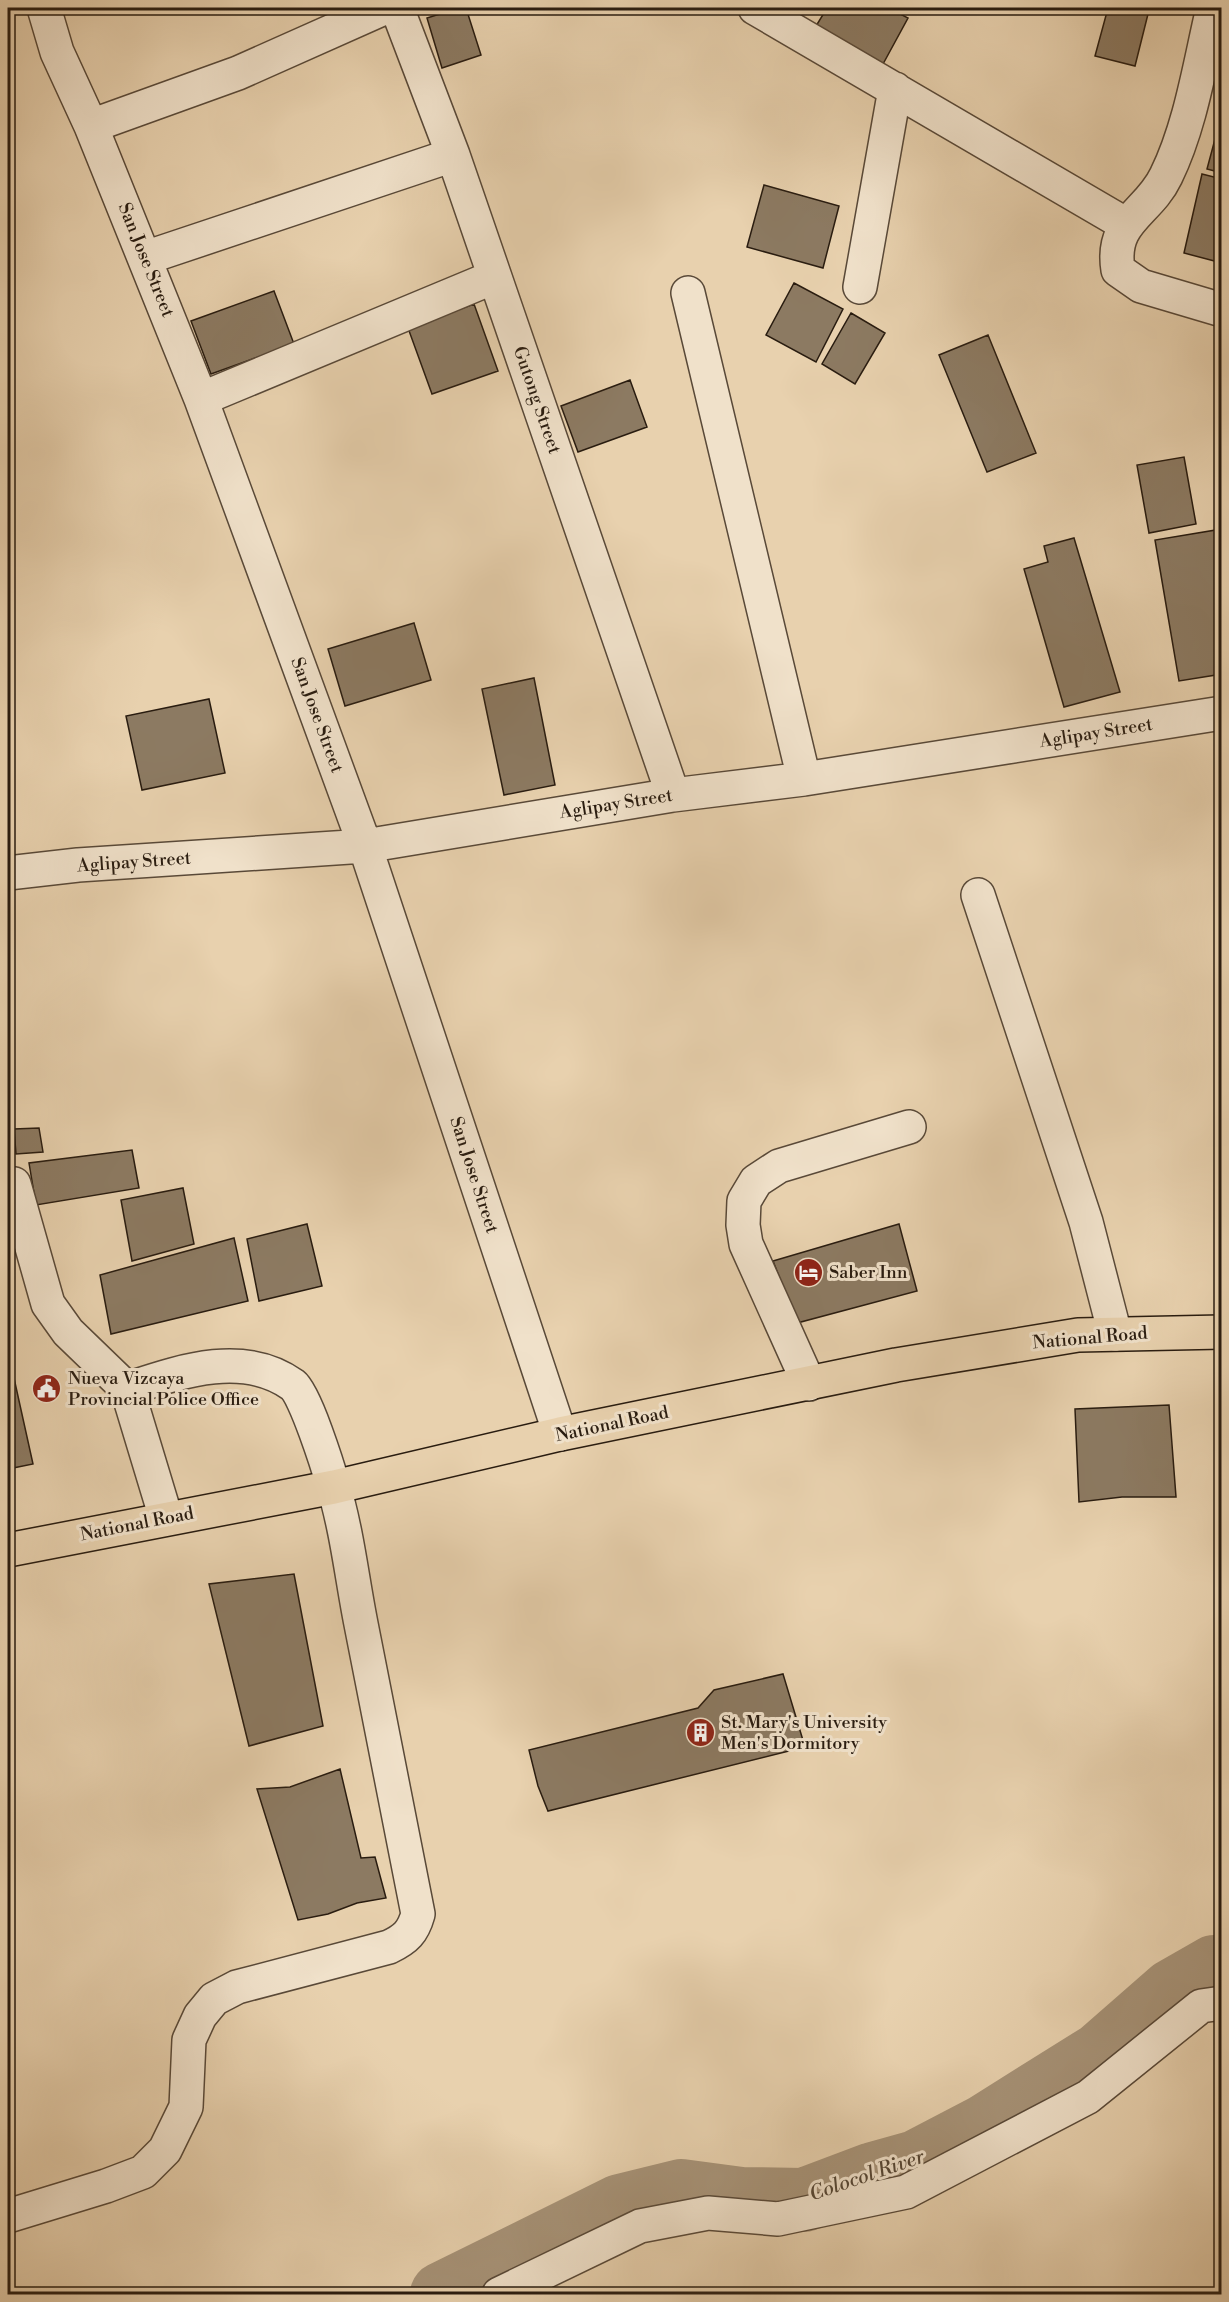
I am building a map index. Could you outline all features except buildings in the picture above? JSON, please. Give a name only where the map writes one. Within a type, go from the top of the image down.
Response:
[{"type":"main road","name":"National Road","points":[[8,1550],[334,1487],[560,1434],[896,1365],[1066,1337],[1221,1332]]},
{"type":"street","name":"San Jose Street","points":[[44,8],[57,52],[92,126],[201,399],[365,846],[560,1434]]},
{"type":"street","points":[[92,126],[238,73],[384,8]]},
{"type":"street","name":"Gutong Street","points":[[397,8],[453,155],[673,795]]},
{"type":"street","points":[[755,8],[1125,224]]},
{"type":"street","points":[[1213,8],[1174,157],[1155,194],[1125,224],[1116,256],[1118,270],[1126,278],[1141,286],[1221,310]]},
{"type":"street","points":[[860,287],[895,89]]},
{"type":"street","points":[[145,258],[453,155]]},
{"type":"street","points":[[201,399],[494,277]]},
{"type":"street","points":[[688,293],[804,779]]},
{"type":"street","name":"Aglipay Street","points":[[8,873],[78,865],[365,846],[673,795],[804,779],[1221,713]]},
{"type":"street","points":[[978,895],[1086,1222],[1116,1334]]},
{"type":"street","points":[[809,1384],[747,1244],[743,1226],[744,1201],[756,1181],[779,1166],[909,1127]]},
{"type":"street","points":[[14,1184],[48,1304],[68,1332],[127,1389],[166,1518]]},
{"type":"street","points":[[8,2216],[106,2186],[143,2172],[165,2150],[186,2107],[189,2040],[200,2016],[214,1999],[237,1986],[389,1947],[406,1939],[415,1926],[418,1914],[334,1487],[306,1407],[296,1387],[274,1373],[253,1367],[207,1367],[178,1372],[127,1389]]},
{"type":"street","points":[[499,2295],[640,2226],[708,2213],[778,2218],[906,2192],[1088,2097],[1201,2006],[1221,2003]]},
{"type":"waterway","name":"Colocol River","points":[[442,2294],[620,2206],[681,2191],[741,2199],[804,2200],[873,2174],[916,2162],[985,2126],[1100,2054],[1172,1991],[1214,1967],[1222,1967]]},
{"type":"place","name":"Saber Inn","points":[[808,1272]]},
{"type":"place","name":"Nueva Vizcaya Provincial Police Office","points":[[47,1388]]},
{"type":"place","name":"St. Mary's University Men's Dormitory","points":[[700,1732]]}]
